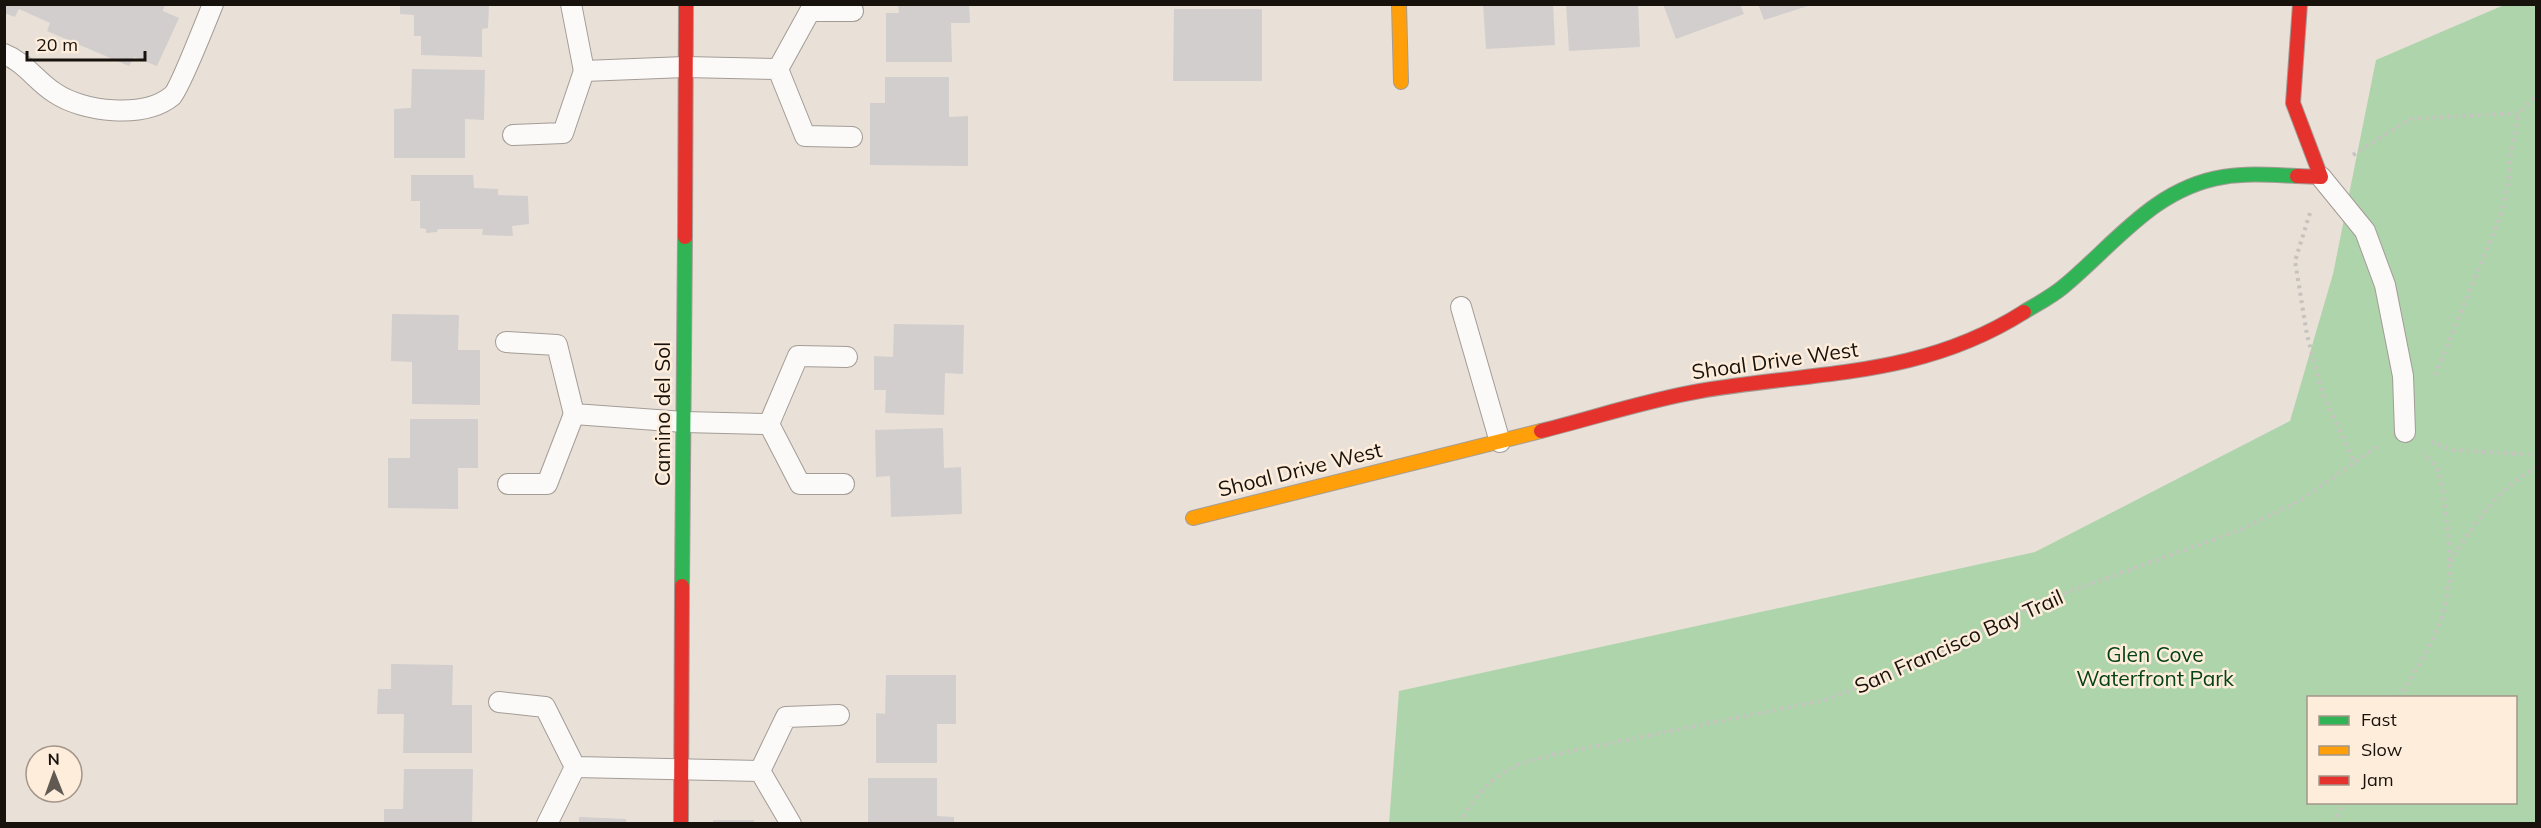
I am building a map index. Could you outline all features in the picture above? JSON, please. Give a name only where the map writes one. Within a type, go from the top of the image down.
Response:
[{"type":"street","name":"Camino del Sol","points":[[681,824],[686,4]]},
{"type":"street","points":[[1399,4],[1401,82]]},
{"type":"street","points":[[2300,4],[2293,103],[2321,177]]},
{"type":"street","name":"Shoal Drive West","points":[[1193,518],[1699,391],[1858,371],[1902,363],[1955,348],[2010,321],[2062,288],[2133,222],[2162,200],[2181,190],[2222,177],[2251,174],[2321,177]]},
{"type":"lane","points":[[4,54],[15,58],[55,94],[101,111],[148,108],[173,95],[213,4]]},
{"type":"lane","points":[[513,135],[563,133],[585,71],[571,4]]},
{"type":"lane","points":[[778,69],[810,10],[853,11]]},
{"type":"lane","points":[[585,71],[685,67],[778,69]]},
{"type":"lane","points":[[778,69],[805,136],[852,137]]},
{"type":"lane","points":[[2321,177],[2365,231],[2385,285],[2403,376],[2405,432]]},
{"type":"lane","points":[[1461,307],[1500,442]]},
{"type":"lane","points":[[506,342],[557,345],[574,414],[547,484],[508,484]]},
{"type":"lane","points":[[769,423],[798,356],[847,357]]},
{"type":"lane","points":[[574,414],[684,422],[769,423]]},
{"type":"lane","points":[[769,423],[800,484],[844,484]]},
{"type":"lane","points":[[499,702],[545,707],[575,767]]},
{"type":"lane","points":[[760,771],[786,717],[839,715]]},
{"type":"lane","points":[[575,767],[760,771]]},
{"type":"lane","points":[[547,824],[575,767]]},
{"type":"lane","points":[[760,771],[791,824]]},
{"type":"path","points":[[2433,379],[2500,217],[2508,185],[2511,151],[2519,113],[2536,96]]},
{"type":"path","points":[[2321,177],[2377,138],[2410,119],[2519,113]]},
{"type":"path","name":"San Francisco Bay Trail","points":[[1461,824],[1464,814],[1486,787],[1514,766],[1551,755],[1825,700],[1897,673],[2046,600],[2240,530],[2301,500],[2355,464],[2322,392],[2307,335],[2295,261],[2321,177]]},
{"type":"path","points":[[2405,432],[2453,450],[2536,456]]},
{"type":"path","points":[[2399,696],[2434,640],[2444,614],[2450,585],[2450,545],[2438,470],[2405,432]]},
{"type":"path","points":[[2450,563],[2488,505],[2518,478],[2536,467]]},
{"type":"path","points":[[2335,824],[2342,804]]},
{"type":"green space","name":"Glen Cove Waterfront Park","points":[[2504,5],[2536,5],[2536,823],[1389,824],[1399,691],[2035,552],[2290,421],[2333,274],[2376,60]]},
{"type":"building","points":[[4,4],[165,4],[163,11],[179,18],[157,66],[134,57],[129,66],[47,31],[50,23],[19,9],[15,17],[4,13]]},
{"type":"building","points":[[400,4],[489,4],[488,28],[482,29],[482,57],[421,55],[421,36],[414,36],[414,15],[400,14]]},
{"type":"building","points":[[898,4],[969,4],[970,23],[951,23],[952,62],[886,62],[886,13],[899,13]]},
{"type":"building","points":[[1483,4],[1553,4],[1555,45],[1486,49]]},
{"type":"building","points":[[1566,4],[1638,4],[1640,47],[1569,51]]},
{"type":"building","points":[[1663,4],[1740,4],[1744,14],[1676,39]]},
{"type":"building","points":[[1758,4],[1811,4],[1811,5],[1764,20]]},
{"type":"building","points":[[1174,9],[1262,9],[1262,81],[1173,81]]},
{"type":"building","points":[[412,69],[485,70],[484,120],[465,119],[465,158],[394,158],[394,109],[411,108]]},
{"type":"building","points":[[885,77],[949,77],[949,117],[968,116],[968,166],[870,165],[870,103],[885,103]]},
{"type":"building","points":[[411,175],[473,175],[474,188],[498,189],[498,195],[528,196],[529,224],[512,226],[513,236],[482,235],[483,229],[438,229],[437,232],[426,233],[426,229],[420,228],[420,201],[411,201]]},
{"type":"building","points":[[392,314],[459,315],[458,350],[480,350],[480,405],[412,404],[412,362],[391,361]]},
{"type":"building","points":[[894,324],[964,325],[963,374],[945,373],[944,415],[885,413],[886,390],[874,390],[874,356],[893,357]]},
{"type":"building","points":[[410,419],[478,419],[478,468],[458,468],[458,509],[388,508],[388,458],[410,458]]},
{"type":"building","points":[[943,428],[944,468],[961,467],[962,514],[891,517],[890,476],[876,477],[875,430]]},
{"type":"building","points":[[391,664],[453,665],[452,705],[472,705],[472,753],[403,753],[404,714],[377,714],[378,689],[391,689]]},
{"type":"building","points":[[886,675],[956,675],[956,724],[937,724],[937,763],[876,763],[876,713],[885,714]]},
{"type":"building","points":[[404,769],[473,769],[472,824],[384,824],[384,809],[403,809]]},
{"type":"building","points":[[868,778],[937,778],[937,816],[954,817],[954,824],[868,824]]},
{"type":"building","points":[[579,817],[626,819],[626,824],[579,824]]},
{"type":"building","points":[[713,820],[754,820],[754,824],[713,824]]},
{"type":"traffic: fast","points":[[2024,312],[2058,291],[2136,220],[2176,193],[2198,183],[2223,177],[2297,176]]},
{"type":"traffic: fast","points":[[682,586],[685,237]]},
{"type":"traffic: slow","points":[[1399,4],[1401,82]]},
{"type":"traffic: slow","points":[[1193,518],[1541,431]]},
{"type":"traffic: jam","points":[[685,237],[686,4]]},
{"type":"traffic: jam","points":[[2297,176],[2321,177],[2293,103],[2300,4]]},
{"type":"traffic: jam","points":[[1541,431],[1640,404],[1700,391],[1826,375],[1906,361],[1985,334],[2024,312]]},
{"type":"traffic: jam","points":[[681,824],[682,586]]}]
